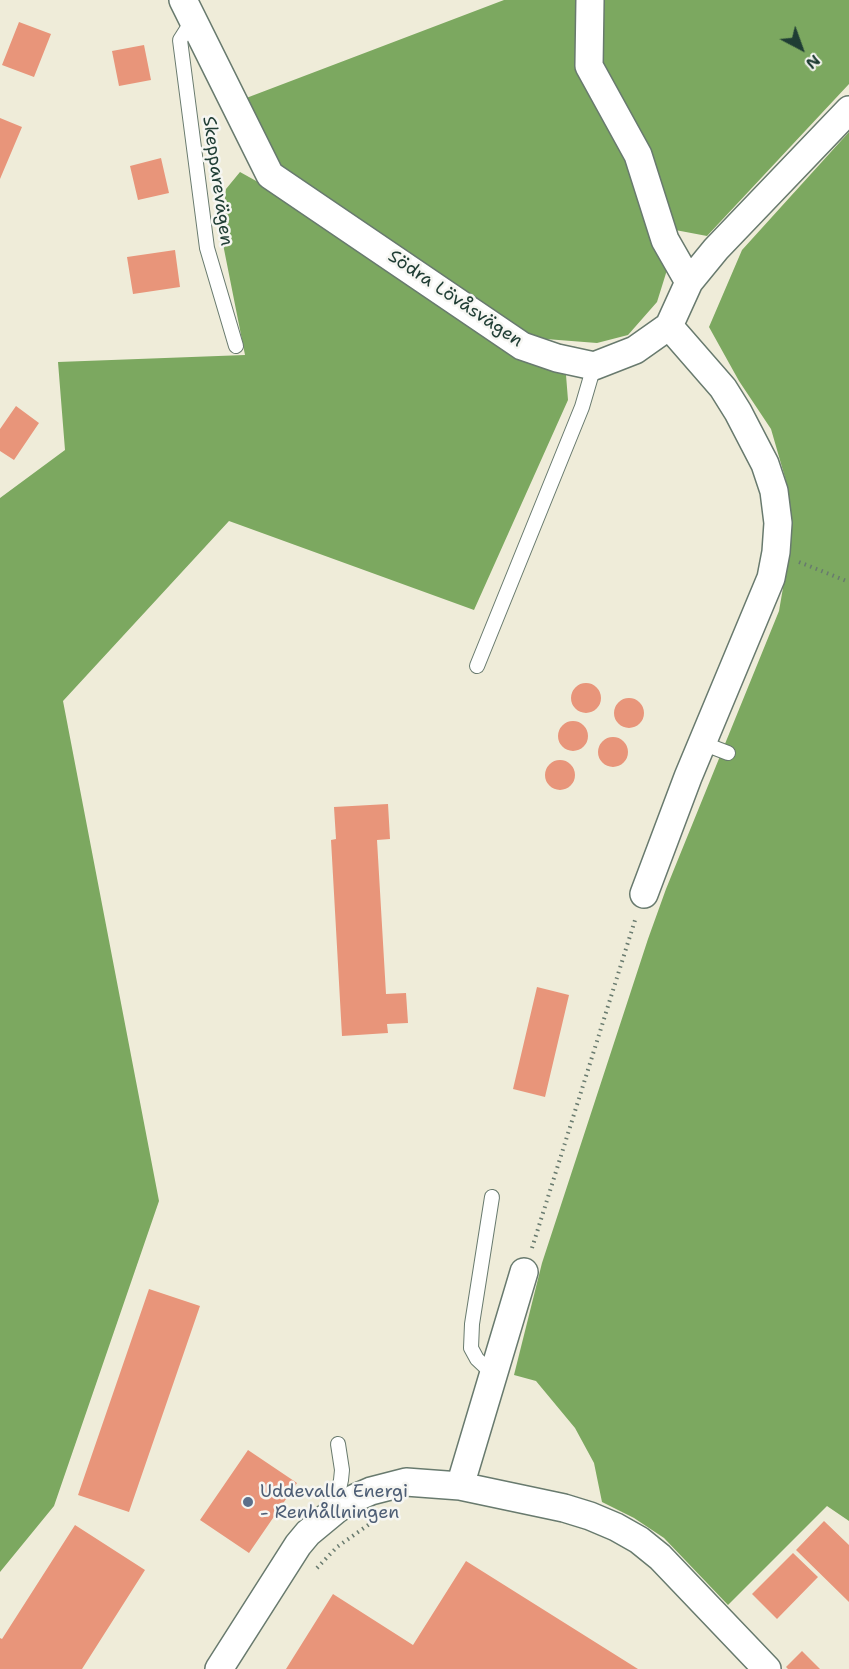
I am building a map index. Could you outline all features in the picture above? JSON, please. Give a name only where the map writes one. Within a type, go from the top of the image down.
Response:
[{"type":"street","name":"Södra Lövåsvägen","points":[[183,0],[270,175],[522,346],[557,358],[594,366]]},
{"type":"street","points":[[590,0],[589,66],[638,155],[664,240],[689,282]]},
{"type":"street","points":[[594,366],[635,350],[669,326],[689,282],[716,249],[849,110]]},
{"type":"street","points":[[644,894],[679,779],[702,743],[771,578],[778,523],[774,491],[765,464],[738,412],[723,388],[669,326]]},
{"type":"street","points":[[460,1486],[524,1272]]},
{"type":"street","points":[[219,1669],[298,1545],[320,1522],[355,1498],[387,1486],[406,1482],[460,1486],[582,1513],[616,1527],[639,1540],[660,1557],[767,1669]]},
{"type":"lane","name":"Skepparevägen","points":[[196,25],[187,29],[180,40],[207,248],[236,346]]},
{"type":"lane","points":[[477,666],[582,406],[594,366]]},
{"type":"lane","points":[[702,743],[728,753]]},
{"type":"lane","points":[[492,1197],[471,1324],[471,1348],[477,1359],[494,1375]]},
{"type":"lane","points":[[320,1522],[339,1489],[342,1470],[338,1444]]},
{"type":"path","points":[[776,552],[849,582]]},
{"type":"path","points":[[524,1272],[644,894]]},
{"type":"path","points":[[312,1575],[337,1547],[374,1520]]},
{"type":"green space","points":[[504,0],[579,0],[667,270],[657,302],[628,335],[597,343],[533,338],[278,169],[241,100]]},
{"type":"green space","points":[[598,0],[849,0],[849,84],[707,236],[670,229],[597,69]]},
{"type":"green space","points":[[849,132],[849,1521],[827,1506],[728,1605],[664,1538],[634,1518],[602,1502],[594,1463],[575,1428],[536,1381],[514,1375],[542,1263],[648,939],[666,889],[779,611],[790,547],[786,481],[771,429],[739,381],[709,327],[742,250]]},
{"type":"green space","points":[[240,172],[267,187],[517,359],[566,375],[568,400],[474,610],[229,521],[63,701],[159,1201],[54,1506],[0,1572],[0,498],[65,450],[58,362],[245,355],[221,234],[226,189]]},
{"type":"building","points":[[19,22],[51,34],[34,77],[2,65]]},
{"type":"building","points":[[144,45],[151,80],[119,86],[112,51]]},
{"type":"building","points":[[0,118],[22,127],[0,179]]},
{"type":"building","points":[[161,158],[169,193],[138,200],[130,166]]},
{"type":"building","points":[[175,250],[180,287],[133,294],[127,257]]},
{"type":"building","points":[[16,406],[39,423],[14,460],[0,451],[0,429]]},
{"type":"building","points":[[586,683],[597,687],[601,698],[597,709],[586,713],[575,709],[571,698],[575,687]]},
{"type":"building","points":[[629,698],[640,702],[644,713],[640,724],[629,728],[618,724],[614,713],[618,702]]},
{"type":"building","points":[[573,721],[584,725],[588,736],[584,747],[573,751],[562,747],[558,736],[562,725]]},
{"type":"building","points":[[613,737],[624,741],[628,752],[624,763],[613,767],[602,763],[598,752],[602,741]]},
{"type":"building","points":[[560,760],[571,764],[575,775],[571,786],[560,790],[549,786],[545,775],[549,764]]},
{"type":"building","points":[[388,804],[390,839],[377,840],[386,994],[406,993],[408,1023],[387,1024],[388,1033],[342,1036],[331,840],[336,839],[334,807]]},
{"type":"building","points":[[537,987],[569,995],[545,1097],[513,1089]]},
{"type":"building","points":[[149,1289],[200,1306],[129,1512],[78,1495]]},
{"type":"building","name":"Uddevalla Energi - Renhållningen","points":[[248,1450],[297,1483],[249,1553],[200,1520]]},
{"type":"building","points":[[824,1521],[849,1545],[849,1602],[796,1550]]},
{"type":"building","points":[[75,1525],[145,1570],[82,1669],[0,1669],[0,1638],[2,1639]]},
{"type":"building","points":[[793,1553],[818,1577],[777,1619],[752,1594]]},
{"type":"building","points":[[466,1561],[638,1669],[286,1669],[333,1594],[413,1645]]},
{"type":"building","points":[[802,1651],[820,1669],[788,1669],[786,1667]]},
{"type":"place","name":"Uddevalla Energi - Renhållningen","points":[[248,1502]]}]
